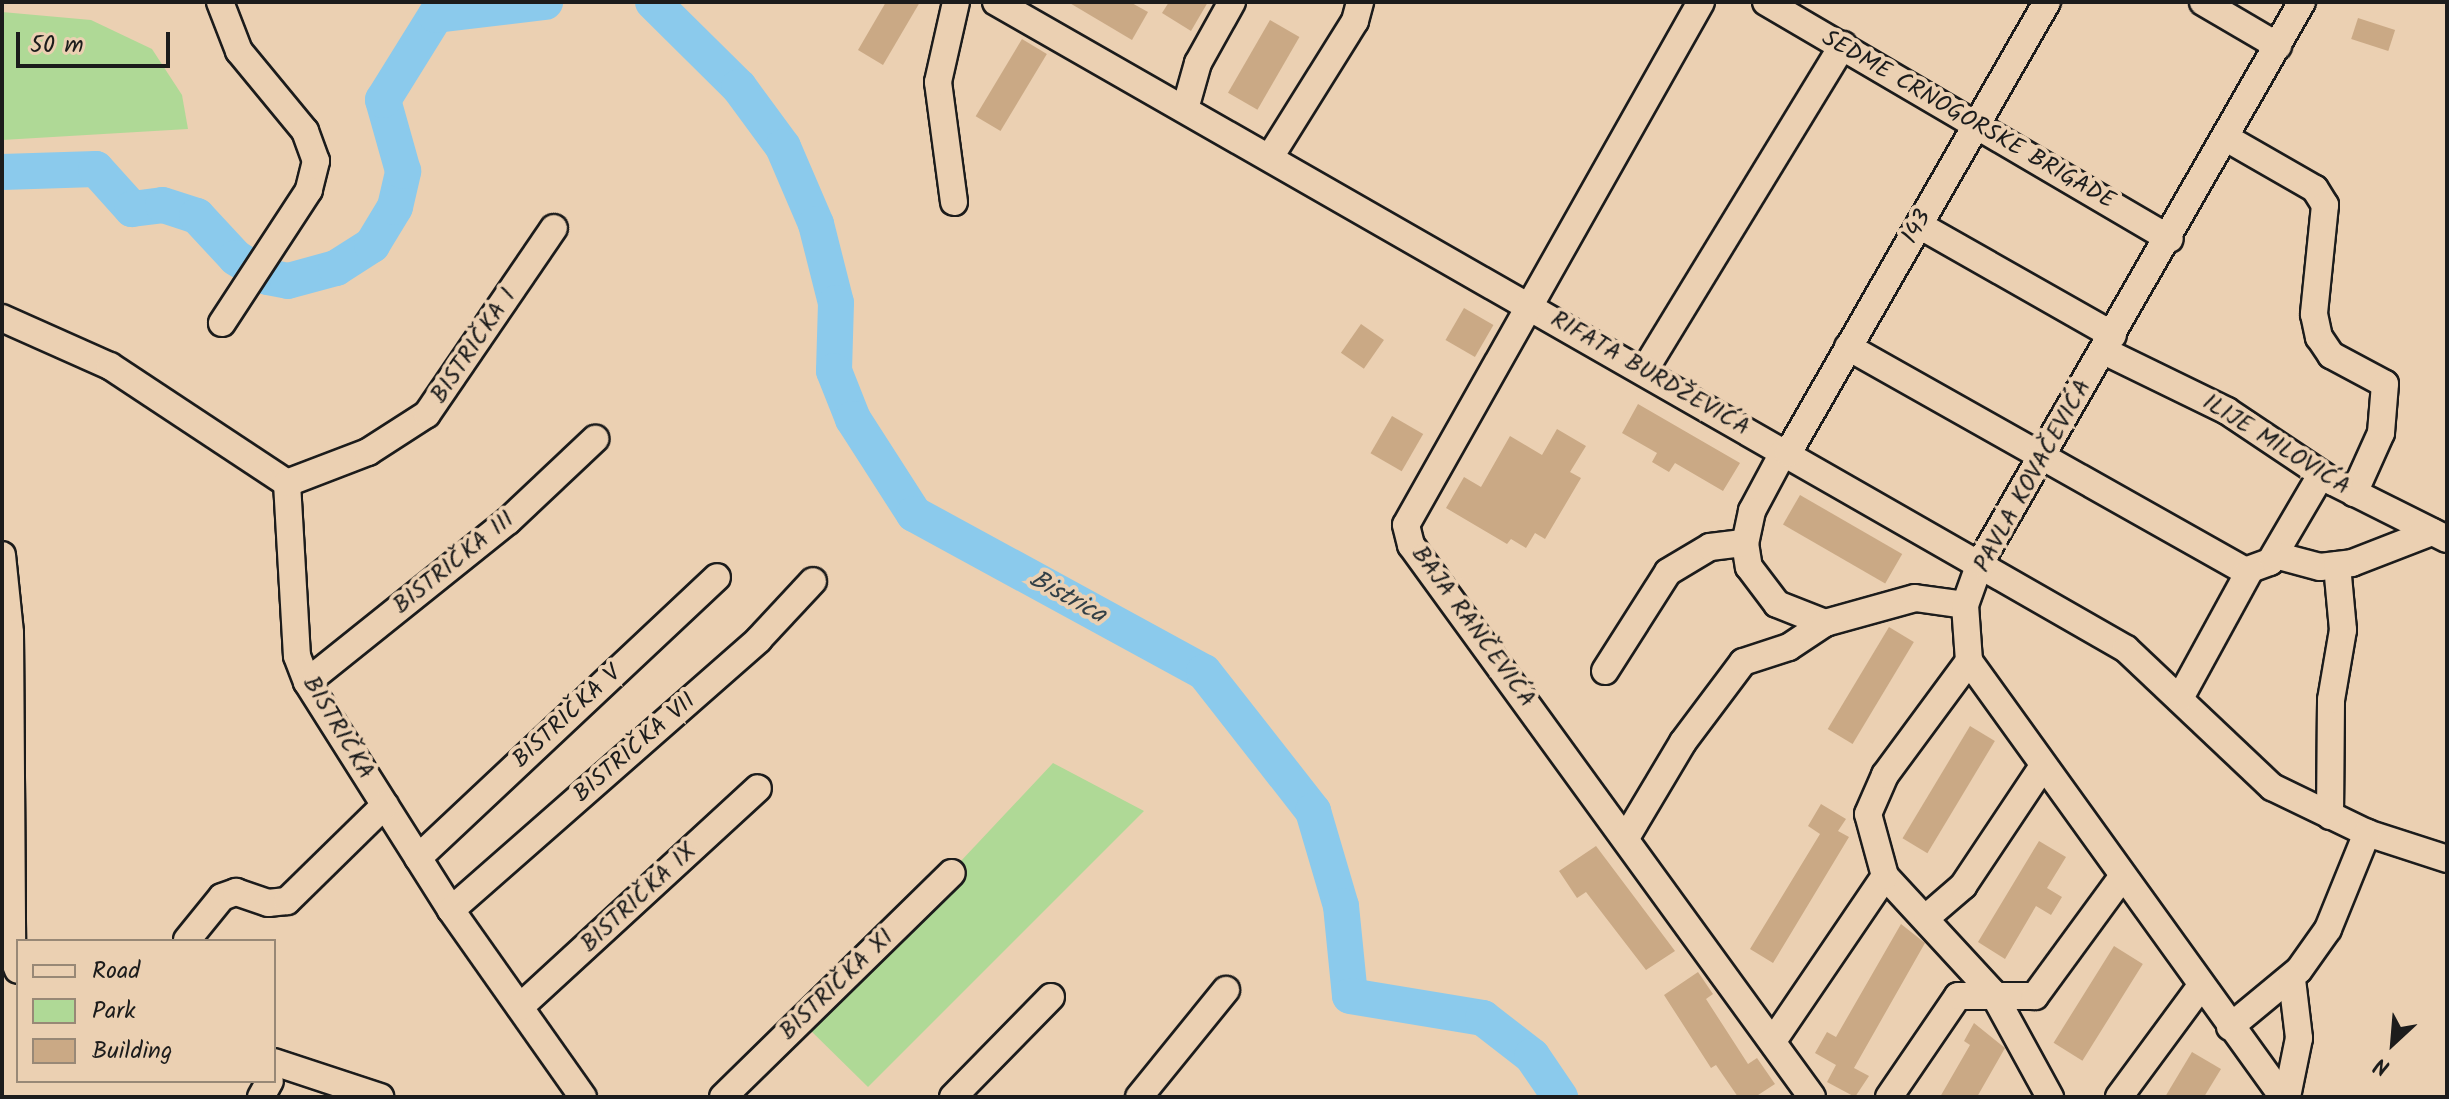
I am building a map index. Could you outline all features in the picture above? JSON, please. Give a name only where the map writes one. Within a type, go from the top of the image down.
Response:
[{"type":"street","points":[[220,2],[239,51],[314,150],[309,190],[263,255],[222,323]]},
{"type":"street","points":[[954,202],[938,82],[956,2]]},
{"type":"street","name":"RIFATA BURDŽEVIĆA","points":[[996,2],[1529,304],[2126,649],[2272,787],[2367,833],[2447,859]]},
{"type":"street","points":[[1185,109],[1198,63],[1232,2]]},
{"type":"street","name":"BAJA RANČEVIĆA","points":[[1701,2],[1406,525],[1411,545],[1627,836],[1812,1097]]},
{"type":"street","name":"SEDME CRNOGORSKE BRIGADE","points":[[1766,2],[1978,122],[2170,239]]},
{"type":"street","name":"143","points":[[1745,543],[1752,511],[2047,2]]},
{"type":"street","points":[[2203,2],[2278,46]]},
{"type":"street","name":"PAVLA KOVAČEVIĆA","points":[[1969,661],[1965,605],[1980,563],[2228,139],[2302,2]]},
{"type":"street","points":[[1270,157],[1359,3]]},
{"type":"street","points":[[1644,371],[1843,45]]},
{"type":"street","points":[[2228,139],[2315,189],[2325,205],[2314,314],[2319,337],[2331,355],[2385,384],[2381,433],[2354,493]]},
{"type":"street","name":"ILIJE MILOVIĆA","points":[[1919,225],[2109,343],[2236,416],[2321,475],[2439,536]]},
{"type":"street","name":"BISTRIČKA I","points":[[287,483],[368,452],[427,414],[554,228]]},
{"type":"street","points":[[2,318],[110,366],[287,483]]},
{"type":"street","points":[[1848,347],[2250,570]]},
{"type":"street","name":"BISTRIČKA III","points":[[307,682],[508,521],[595,439]]},
{"type":"street","points":[[2180,698],[2250,570],[2275,555],[2321,475]]},
{"type":"street","name":"BISTRIČKA","points":[[287,483],[297,656],[307,682],[451,910],[583,1097]]},
{"type":"street","points":[[2275,555],[2337,565],[2439,536]]},
{"type":"street","points":[[1605,671],[1668,572],[1710,547],[1745,543],[1759,588],[1777,604],[1825,623]]},
{"type":"street","points":[[2,555],[10,633],[12,955],[16,965]]},
{"type":"street","points":[[2330,816],[2331,700],[2343,630],[2337,565]]},
{"type":"street","name":"BISTRIČKA V","points":[[418,858],[717,577]]},
{"type":"street","name":"BISTRIČKA VII","points":[[451,910],[759,639],[813,581]]},
{"type":"street","points":[[1627,836],[1683,742],[1743,662],[1789,647],[1825,623],[1915,598],[1965,605]]},
{"type":"street","points":[[2050,1097],[1993,993],[1927,917],[1885,876],[1868,814],[1885,775],[1969,661],[2200,987],[2284,1096]]},
{"type":"street","points":[[1927,917],[1963,886],[2043,766]]},
{"type":"street","name":"BISTRIČKA IX","points":[[520,1007],[758,788]]},
{"type":"street","points":[[188,939],[222,897],[236,892],[268,903],[287,901],[385,805]]},
{"type":"street","points":[[2230,1027],[2292,979],[2328,929],[2367,833]]},
{"type":"street","name":"BISTRIČKA XI","points":[[723,1097],[952,873]]},
{"type":"street","points":[[1773,1041],[1885,876]]},
{"type":"street","points":[[1889,1097],[1958,996],[1993,993],[2021,1000],[2035,996],[2122,877]]},
{"type":"street","points":[[2284,1096],[2299,1038],[2292,979]]},
{"type":"street","points":[[2119,1097],[2200,987]]},
{"type":"street","points":[[1139,1097],[1226,990]]},
{"type":"street","points":[[953,1097],[1051,997]]},
{"type":"street","points":[[276,1071],[380,1097]]},
{"type":"green space","points":[[2,12],[91,20],[152,49],[182,95],[188,129],[2,140]]},
{"type":"green space","points":[[1053,763],[1144,811],[868,1087],[806,1026]]},
{"type":"building","points":[[886,2],[920,2],[883,65],[858,50]]},
{"type":"building","points":[[1068,2],[1130,2],[1148,12],[1132,40]]},
{"type":"building","points":[[1169,2],[1208,2],[1191,31],[1162,13]]},
{"type":"building","points":[[2358,18],[2395,30],[2388,51],[2351,39]]},
{"type":"building","points":[[1270,20],[1299,37],[1257,110],[1228,93]]},
{"type":"building","points":[[1022,39],[1047,54],[1001,131],[976,116]]},
{"type":"building","points":[[1464,308],[1493,325],[1475,357],[1446,340]]},
{"type":"building","points":[[1361,324],[1384,340],[1364,369],[1341,353]]},
{"type":"building","points":[[1638,404],[1740,463],[1723,491],[1675,463],[1669,472],[1652,462],[1657,453],[1622,433]]},
{"type":"building","points":[[1392,416],[1423,434],[1402,471],[1370,453]]},
{"type":"building","points":[[1557,429],[1586,446],[1570,472],[1581,478],[1545,539],[1535,533],[1526,548],[1511,539],[1507,544],[1446,508],[1464,477],[1481,487],[1510,436],[1542,455]]},
{"type":"building","points":[[1800,495],[1902,554],[1885,583],[1783,524]]},
{"type":"building","points":[[1889,627],[1914,642],[1853,744],[1828,729]]},
{"type":"building","points":[[1970,726],[1995,741],[1927,853],[1903,838]]},
{"type":"building","points":[[1821,804],[1846,819],[1838,831],[1849,837],[1773,963],[1750,949],[1820,834],[1808,826]]},
{"type":"building","points":[[2039,841],[2066,857],[2047,888],[2062,897],[2051,915],[2036,906],[2005,959],[1978,942]]},
{"type":"building","points":[[1596,846],[1675,951],[1646,970],[1586,892],[1577,898],[1559,871]]},
{"type":"building","points":[[1901,924],[1925,943],[1854,1068],[1869,1076],[1855,1097],[1827,1082],[1836,1065],[1815,1053],[1827,1032],[1836,1037]]},
{"type":"building","points":[[2114,946],[2143,964],[2082,1061],[2054,1043]]},
{"type":"building","points":[[1698,972],[1713,994],[1706,999],[1748,1064],[1757,1058],[1775,1084],[1755,1097],[1738,1097],[1716,1065],[1711,1068],[1664,995]]},
{"type":"building","points":[[1974,1023],[2005,1048],[1977,1097],[1940,1097],[1970,1045],[1964,1041]]},
{"type":"building","points":[[2192,1052],[2221,1069],[2204,1097],[2165,1097]]},
{"type":"waterway","name":"Bistrica","points":[[2,172],[96,169],[132,209],[163,205],[197,216],[236,258],[268,277],[288,281],[336,268],[372,245],[395,207],[403,171],[383,100],[436,15],[545,2]]},
{"type":"waterway","name":"Bistrica","points":[[653,2],[739,87],[783,147],[816,224],[836,303],[834,371],[853,419],[914,514],[1204,672],[1313,811],[1341,906],[1350,996],[1483,1018],[1532,1056],[1560,1097]]}]
